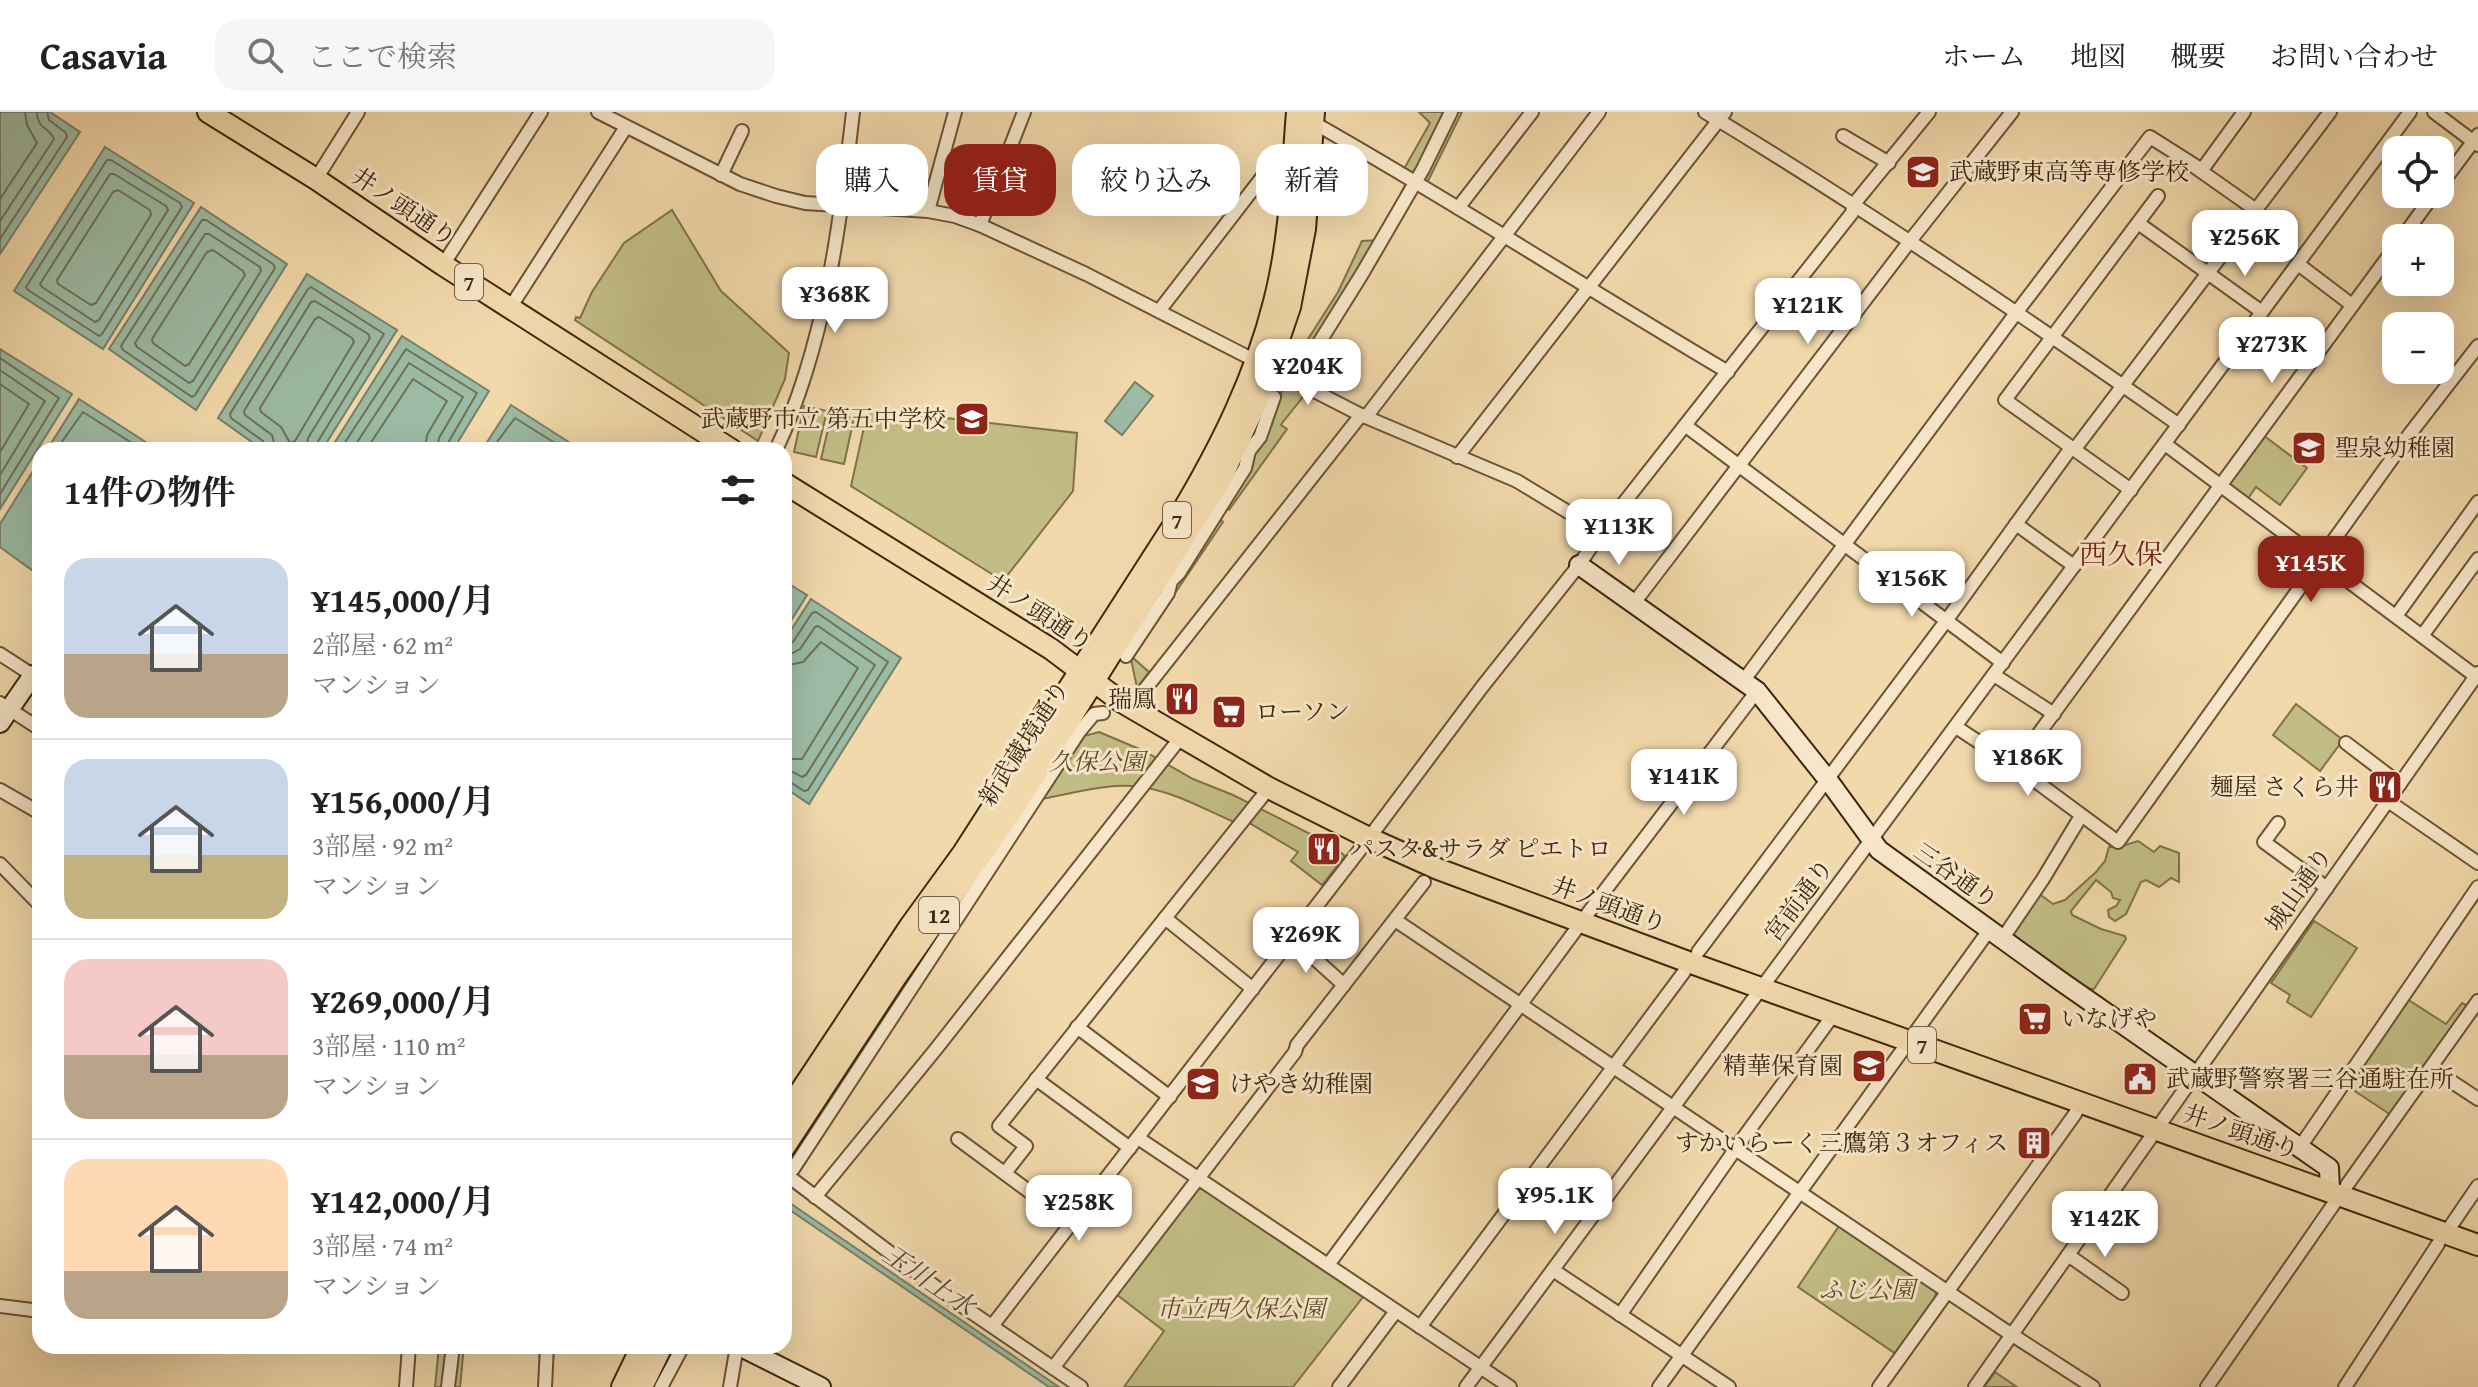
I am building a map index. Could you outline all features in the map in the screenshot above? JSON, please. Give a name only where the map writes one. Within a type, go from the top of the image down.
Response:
[{"type":"main road","name":"井ノ頭通り","points":[[208,112],[719,442]]},
{"type":"main road","name":"新武蔵境通り","points":[[792,1136],[896,977],[1016,805],[1211,464],[1263,364],[1292,185],[1308,116]]},
{"type":"main road","name":"井ノ頭通り","points":[[792,488],[1038,640],[1131,707],[1181,737],[1269,788],[1438,869],[2155,1130],[2339,1190],[2442,1239],[2478,1245]]},
{"type":"main road","name":"新武蔵境通り","points":[[792,1104],[868,988],[1088,675]]},
{"type":"main road","points":[[622,1387],[638,1354]]},
{"type":"main road","points":[[642,1387],[658,1354]]},
{"type":"street","points":[[316,179],[358,112]]},
{"type":"street","points":[[443,265],[541,112]]},
{"type":"street","points":[[598,112],[740,184],[776,196],[816,204]]},
{"type":"street","points":[[849,144],[853,112]]},
{"type":"street","points":[[955,112],[928,211],[980,225],[1086,274],[1363,416],[1517,481],[1601,532]]},
{"type":"street","points":[[980,225],[1024,112]]},
{"type":"street","points":[[1299,375],[1362,274],[1451,112]]},
{"type":"street","points":[[1458,208],[1532,112]]},
{"type":"street","points":[[1131,707],[1363,416],[1599,112]]},
{"type":"street","points":[[1705,112],[1722,116],[2052,336],[2179,425]]},
{"type":"street","points":[[992,1326],[1579,565],[1601,532],[1852,213],[1854,204],[1929,112]]},
{"type":"street","points":[[1634,603],[2012,112]]},
{"type":"street","points":[[2195,167],[2204,167],[2244,112]]},
{"type":"street","points":[[1698,952],[2016,524],[2330,112]]},
{"type":"street","name":"宮前通り","points":[[1466,1387],[2410,112]]},
{"type":"street","points":[[2434,112],[2476,140],[2454,168]]},
{"type":"street","points":[[1308,116],[1588,290],[1728,372]]},
{"type":"street","points":[[1457,457],[1722,116]]},
{"type":"street","points":[[510,308],[626,127]]},
{"type":"street","points":[[721,175],[742,131]]},
{"type":"street","points":[[1843,136],[1889,163]]},
{"type":"street","points":[[1328,1265],[1583,922],[1750,686],[1844,545],[2150,137],[2256,210]]},
{"type":"street","points":[[1159,311],[1256,185]]},
{"type":"street","points":[[2131,490],[2005,400],[2158,196]]},
{"type":"street","points":[[779,442],[814,346],[838,216]]},
{"type":"street","points":[[2138,223],[2262,312]]},
{"type":"street","points":[[2298,264],[2352,305]]},
{"type":"street","points":[[2015,766],[2382,265]]},
{"type":"street","points":[[1956,727],[2118,842],[2409,435],[2478,346]]},
{"type":"street","points":[[1126,656],[1245,468],[1249,451],[1260,437],[1274,397]]},
{"type":"street","points":[[1686,426],[2003,663]]},
{"type":"street","points":[[2165,444],[2477,676]]},
{"type":"street","points":[[2396,616],[2478,502]]},
{"type":"street","points":[[2016,524],[2074,566]]},
{"type":"street","points":[[2422,636],[2478,559]]},
{"type":"street","name":"三谷通り","points":[[1579,565],[1750,686],[1828,780],[1879,850],[2329,1168],[2339,1190]]},
{"type":"street","points":[[0,654],[32,674]]},
{"type":"street","points":[[1994,675],[2054,714]]},
{"type":"street","name":"城山通り","points":[[1975,1387],[2477,676]]},
{"type":"street","points":[[32,681],[3,711],[32,725]]},
{"type":"street","points":[[792,1165],[1079,732],[1094,714],[1103,713]]},
{"type":"street","points":[[815,1197],[936,1049],[1181,737]]},
{"type":"street","points":[[2346,743],[2400,784]]},
{"type":"street","points":[[1005,1173],[1026,1146],[999,1126],[1269,788]]},
{"type":"street","points":[[0,790],[32,808]]},
{"type":"street","points":[[2388,801],[2478,863]]},
{"type":"street","points":[[1659,1387],[1910,1041],[2043,879],[2081,816]]},
{"type":"street","points":[[2278,823],[2258,838],[2327,888]]},
{"type":"street","points":[[0,864],[32,897]]},
{"type":"street","points":[[1053,1368],[1424,882]]},
{"type":"street","points":[[2300,1147],[2478,887]]},
{"type":"street","points":[[1165,918],[1253,989]]},
{"type":"street","points":[[1395,920],[2093,1387]]},
{"type":"street","points":[[1292,938],[1344,985]]},
{"type":"street","points":[[1420,1327],[1684,972]]},
{"type":"street","points":[[2207,1387],[2339,1190],[2478,1001]]},
{"type":"street","points":[[1620,1315],[1834,1014]]},
{"type":"street","points":[[1077,1027],[1170,1097]]},
{"type":"street","points":[[2443,1076],[2478,1099]]},
{"type":"street","points":[[1036,1079],[1134,1143],[1199,1179],[1510,1387]]},
{"type":"street","points":[[1879,1387],[2075,1114],[2080,1102]]},
{"type":"street","points":[[958,1139],[1072,1223]]},
{"type":"street","points":[[792,1175],[815,1197],[882,1248],[1081,1387]]},
{"type":"street","points":[[2345,1387],[2478,1186]]},
{"type":"street","points":[[2068,1255],[2122,1293]]},
{"type":"street","points":[[1553,1270],[1729,1387]]},
{"type":"street","points":[[0,1306],[32,1310]]},
{"type":"street","points":[[1339,1387],[1396,1311]]},
{"type":"street","points":[[406,1387],[408,1354]]},
{"type":"street","points":[[448,1387],[452,1354]]},
{"type":"street","points":[[545,1387],[547,1354]]},
{"type":"street","points":[[661,1387],[679,1354]]},
{"type":"street","points":[[730,1387],[736,1354]]},
{"type":"street","points":[[754,1354],[821,1387]]},
{"type":"green space","points":[[1419,112],[1462,112],[1427,183],[1404,169],[1430,123]]},
{"type":"green space","points":[[1405,185],[1416,192],[1311,367],[1296,358],[1338,292],[1362,241],[1379,240]]},
{"type":"green space","points":[[672,210],[721,291],[789,353],[785,379],[758,441],[575,320],[576,317],[580,318],[592,292],[624,243]]},
{"type":"green space","points":[[1294,386],[1306,393],[1281,425],[1287,429],[1229,510],[1223,506],[1282,391]]},
{"type":"green space","points":[[804,406],[827,411],[816,457],[794,452]]},
{"type":"green space","points":[[868,409],[1077,433],[1073,491],[1003,581],[851,486]]},
{"type":"green space","points":[[832,412],[854,418],[844,464],[821,459]]},
{"type":"green space","points":[[2263,435],[2307,468],[2280,505],[2256,487],[2247,500],[2229,487],[2229,480]]},
{"type":"green space","points":[[1216,516],[1223,522],[1132,657],[1149,672],[1137,688],[1128,656],[1170,595],[1173,581],[1182,573]]},
{"type":"green space","points":[[2296,704],[2343,740],[2320,771],[2273,735]]},
{"type":"green space","name":"久保公園","points":[[1099,732],[1144,751],[1193,779],[1233,795],[1334,846],[1345,856],[1322,885],[1291,861],[1298,852],[1246,821],[1234,822],[1164,792],[1117,786],[1041,799],[1080,737]]},
{"type":"green space","points":[[2138,841],[2154,852],[2160,846],[2179,853],[2179,882],[2171,878],[2159,887],[2146,880],[2141,882],[2126,914],[2115,921],[2109,917],[2108,910],[2120,900],[2113,898],[2111,892],[2096,880],[2071,911],[2072,915],[2126,939],[2094,989],[2079,988],[2009,935],[2038,893],[2053,904],[2065,900],[2096,872],[2105,861],[2109,847]]},
{"type":"green space","points":[[2314,921],[2357,948],[2311,1017],[2287,1002],[2290,995],[2271,983]]},
{"type":"green space","points":[[2407,999],[2446,1024],[2462,1003],[2470,1007],[2394,1117],[2347,1086]]},
{"type":"green space","name":"市立西久保公園","points":[[1197,1188],[1363,1297],[1293,1387],[1124,1387],[1164,1331],[1116,1294]]},
{"type":"green space","name":"ふじ公園","points":[[1839,1226],[1936,1292],[1935,1299],[1896,1354],[1798,1287]]},
{"type":"green space","points":[[438,1354],[463,1354],[460,1387],[435,1387]]},
{"type":"green space","points":[[1995,1372],[2017,1387],[1984,1387]]},
{"type":"water","points":[[0,112],[50,112],[80,132],[0,254]]},
{"type":"water","points":[[105,147],[194,203],[103,349],[14,291]]},
{"type":"water","points":[[201,207],[287,264],[196,410],[109,349]]},
{"type":"water","points":[[307,274],[397,330],[327,442],[252,442],[218,418]]},
{"type":"water","points":[[402,336],[489,391],[458,442],[335,442]]},
{"type":"water","points":[[0,349],[72,394],[42,442],[32,442],[32,458],[0,509]]},
{"type":"water","points":[[1135,382],[1153,396],[1122,435],[1105,421]]},
{"type":"water","points":[[79,399],[146,442],[52,442]]},
{"type":"water","points":[[511,405],[569,442],[487,442]]},
{"type":"water","points":[[32,473],[32,570],[0,547],[0,524]]},
{"type":"water","points":[[792,586],[807,595],[792,619]]},
{"type":"water","points":[[811,599],[901,658],[809,804],[792,792],[792,629]]},
{"type":"water","points":[[792,1204],[1059,1387],[1049,1387],[792,1211]]},
{"type":"place","name":"武蔵野東高等専修学校","points":[[1923,172]]},
{"type":"place","name":"武蔵野市立 第五中学校","points":[[972,419]]},
{"type":"place","name":"聖泉幼稚園","points":[[2309,448]]},
{"type":"place","name":"瑞鳳","points":[[1182,699]]},
{"type":"place","name":"ローソン","points":[[1229,712]]},
{"type":"place","name":"麺屋 さくら井","points":[[2385,787]]},
{"type":"place","name":"パスタ&サラダ ピエトロ","points":[[1324,849]]},
{"type":"place","name":"いなげや","points":[[2035,1019]]},
{"type":"place","name":"精華保育園","points":[[1869,1066]]},
{"type":"place","name":"武蔵野警察署三谷通駐在所","points":[[2140,1079]]},
{"type":"place","name":"けやき幼稚園","points":[[1203,1084]]},
{"type":"place","name":"すかいらーく三鷹第３オフィス","points":[[2034,1143]]},
{"type":"district","name":"西久保","points":[[2121,554]]},
{"type":"water label","name":"玉川上水","points":[[929,1280]]}]
